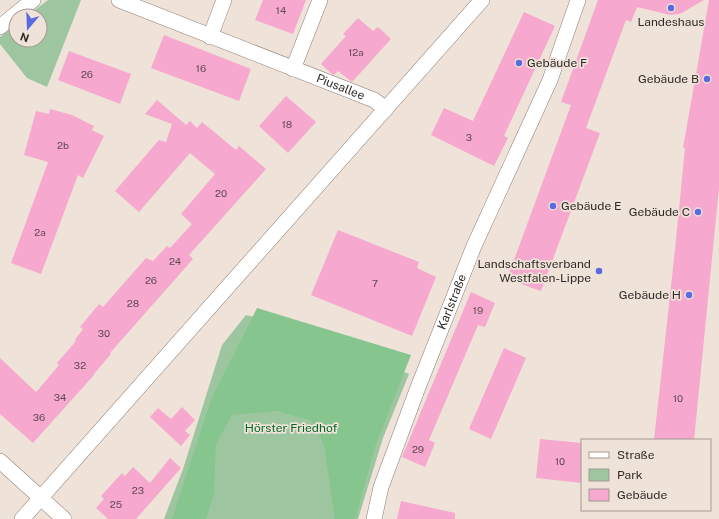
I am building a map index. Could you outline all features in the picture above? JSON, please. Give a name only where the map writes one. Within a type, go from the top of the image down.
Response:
[{"type":"street","points":[[0,27],[33,0]]},
{"type":"street","name":"Piusallee","points":[[119,0],[186,28],[374,100],[386,109]]},
{"type":"street","points":[[210,37],[224,0]]},
{"type":"street","points":[[293,69],[320,0]]},
{"type":"street","points":[[22,519],[482,0]]},
{"type":"street","name":"Karlstraße","points":[[374,519],[381,487],[420,383],[474,246],[550,80],[578,0]]},
{"type":"street","points":[[0,461],[64,519]]},
{"type":"green space","points":[[48,0],[81,0],[47,87],[27,78],[0,44],[0,37],[8,31],[8,48],[48,48],[48,8],[38,8]]},
{"type":"green space","points":[[257,308],[411,355],[375,447],[355,519],[335,519],[324,445],[312,421],[277,411],[232,415],[216,444],[214,493],[206,519],[172,519],[212,397]]},
{"type":"green space","name":"Hörster Friedhof","points":[[246,315],[296,327],[409,374],[383,438],[358,519],[164,519],[183,469],[222,345]]},
{"type":"building","points":[[263,0],[306,0],[293,34],[255,20]]},
{"type":"building","points":[[598,0],[704,0],[680,14],[670,15],[637,7],[631,22],[626,20],[586,128],[600,133],[541,291],[507,279],[571,105],[561,102]]},
{"type":"building","points":[[709,0],[719,0],[719,188],[694,439],[654,439],[675,250],[685,148],[683,148]]},
{"type":"building","name":"Gebäude F","points":[[524,12],[555,26],[504,136],[508,138],[494,166],[431,135],[444,108],[473,121]]},
{"type":"building","points":[[358,18],[373,31],[378,27],[391,39],[352,82],[338,71],[334,75],[321,64],[346,36],[343,34]]},
{"type":"building","points":[[164,35],[251,69],[239,101],[151,68]]},
{"type":"building","points":[[69,51],[131,74],[120,104],[58,80]]},
{"type":"building","points":[[286,96],[316,122],[288,153],[259,126]]},
{"type":"building","points":[[157,100],[186,125],[190,121],[197,128],[202,122],[236,150],[239,146],[266,169],[189,255],[193,259],[110,353],[111,354],[94,375],[33,443],[0,414],[0,358],[36,392],[59,365],[57,363],[76,341],[75,340],[83,329],[80,327],[99,304],[103,307],[146,258],[153,261],[167,246],[170,248],[192,224],[181,214],[215,174],[190,153],[139,212],[115,191],[159,140],[166,142],[172,124],[145,114]]},
{"type":"building","points":[[50,109],[72,115],[94,126],[92,130],[104,136],[83,178],[78,175],[41,274],[11,263],[48,162],[24,155],[36,111],[49,114]]},
{"type":"building","points":[[338,230],[419,262],[417,268],[436,277],[412,336],[311,295]]},
{"type":"building","points":[[471,292],[495,303],[485,327],[478,325],[429,440],[435,443],[425,467],[402,457]]},
{"type":"building","points":[[504,348],[526,358],[491,439],[469,429]]},
{"type":"building","points":[[182,407],[195,420],[185,431],[190,435],[181,446],[150,417],[158,408],[171,419]]},
{"type":"building","points":[[540,439],[581,443],[581,483],[536,478]]},
{"type":"building","points":[[170,458],[181,468],[136,519],[108,519],[96,508],[104,499],[101,496],[122,473],[125,476],[133,467],[150,483]]},
{"type":"building","points":[[401,501],[455,513],[455,519],[397,519]]},
{"type":"place","name":"Landeshaus","points":[[671,8]]},
{"type":"place","name":"Gebäude F","points":[[519,63]]},
{"type":"place","name":"Gebäude B","points":[[707,79]]},
{"type":"place","name":"Gebäude E","points":[[553,206]]},
{"type":"place","name":"Gebäude C","points":[[698,212]]},
{"type":"place","name":"Landschaftsverband Westfalen-Lippe","points":[[599,271]]},
{"type":"place","name":"Gebäude H","points":[[689,295]]}]
